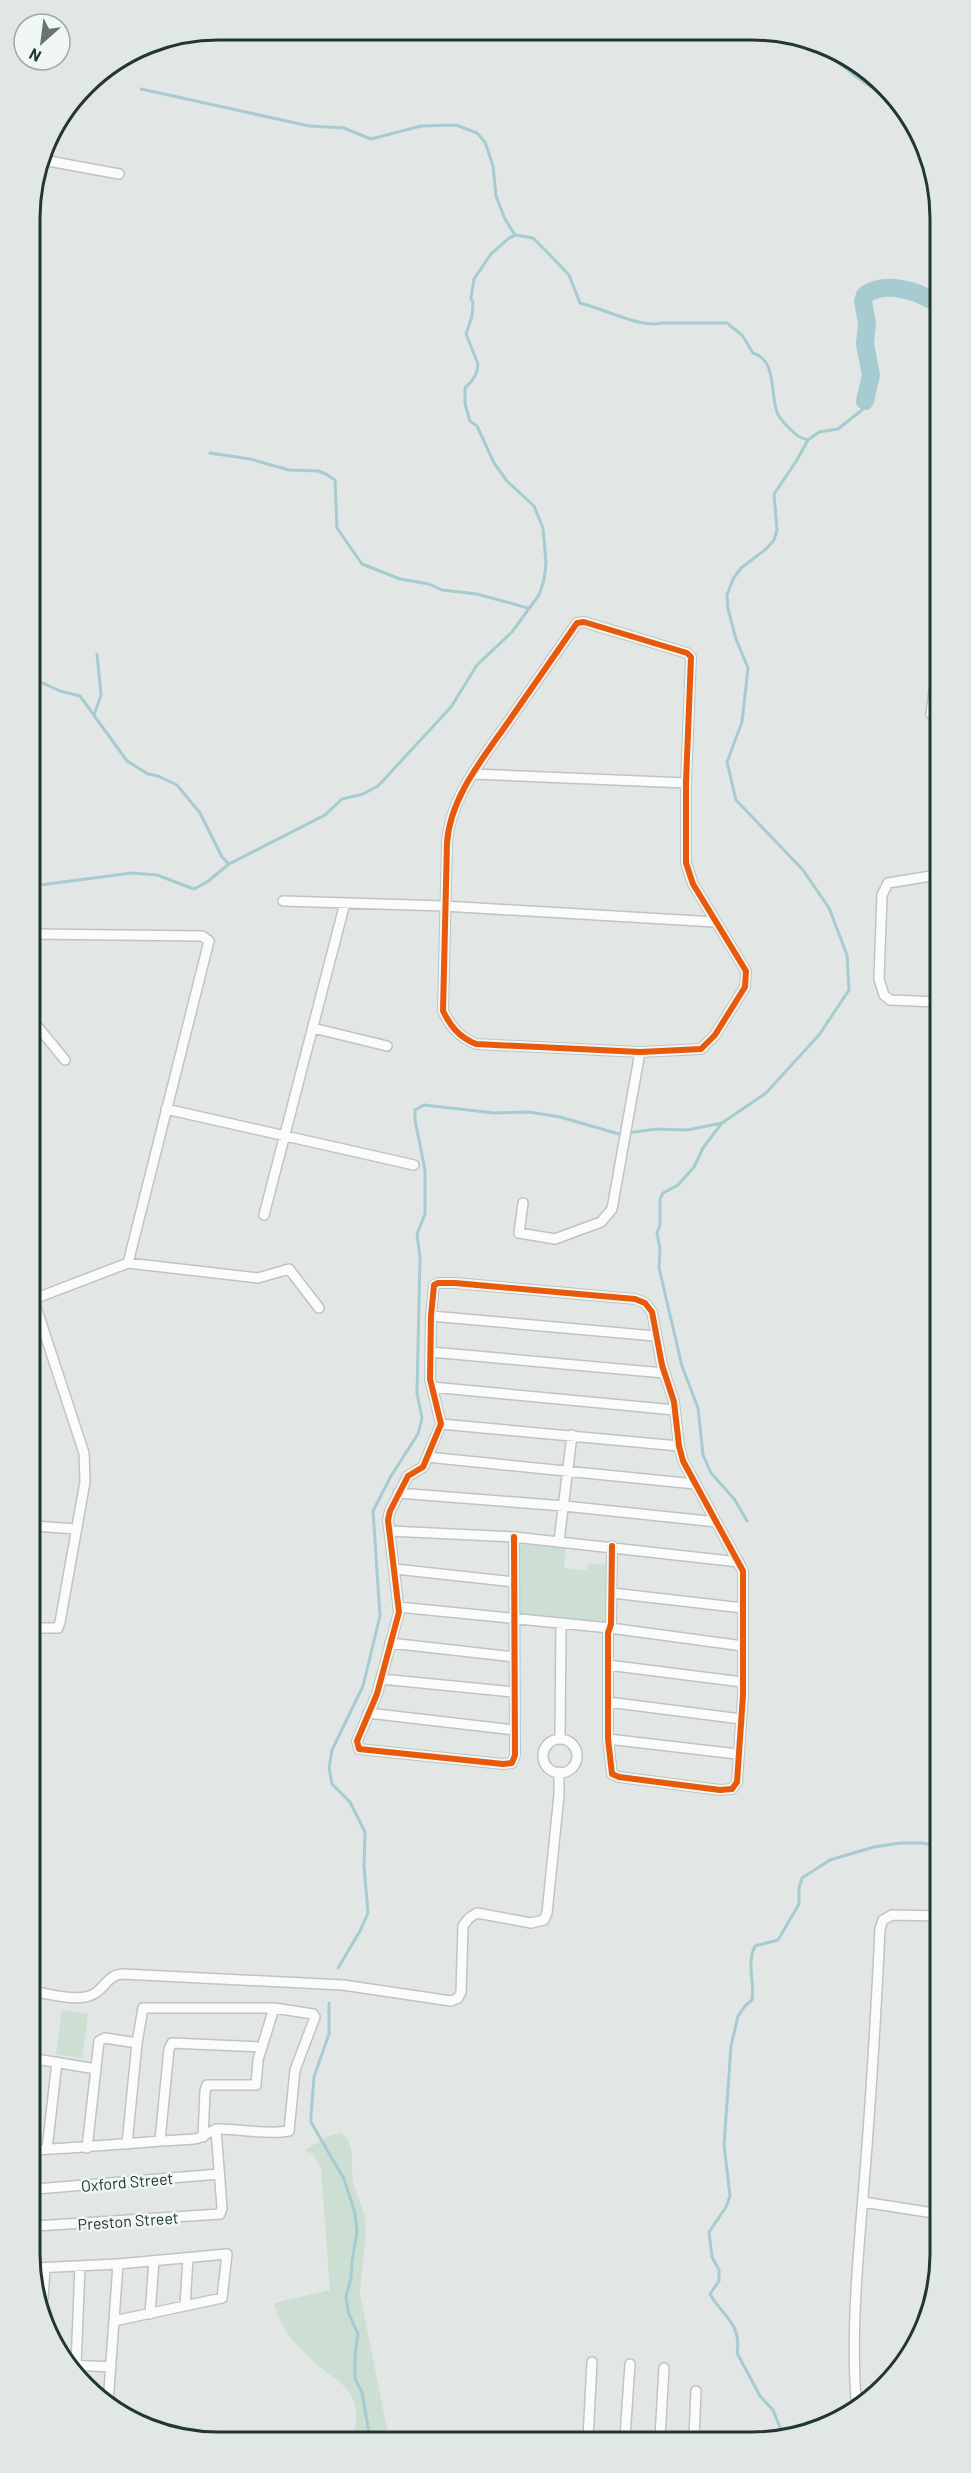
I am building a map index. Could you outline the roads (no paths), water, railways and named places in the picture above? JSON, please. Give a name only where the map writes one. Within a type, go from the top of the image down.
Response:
[{"type":"street","points":[[50,161],[119,174]]},
{"type":"street","points":[[584,622],[687,652],[691,657],[686,783],[686,863],[693,884],[746,971],[745,987],[715,1035],[701,1049],[640,1052],[476,1044],[464,1039],[450,1025],[443,1011],[444,906],[448,826],[453,809],[473,774],[577,623],[584,622]]},
{"type":"street","points":[[473,774],[686,783]]},
{"type":"street","points":[[930,875],[888,883],[882,895],[879,980],[884,995],[890,1000],[930,1002]]},
{"type":"street","points":[[283,901],[444,906],[715,922]]},
{"type":"street","points":[[264,1215],[345,903]]},
{"type":"street","points":[[41,934],[207,937],[209,941],[128,1263]]},
{"type":"street","points":[[313,1028],[387,1046]]},
{"type":"street","points":[[41,1030],[65,1060]]},
{"type":"street","points":[[524,1203],[519,1233],[555,1239],[601,1222],[612,1209],[640,1052]]},
{"type":"street","points":[[166,1109],[414,1166]]},
{"type":"street","points":[[40,1297],[128,1263],[258,1278],[289,1269],[319,1308]]},
{"type":"street","points":[[514,1537],[515,1755],[512,1762],[503,1764],[359,1749],[357,1741],[381,1679],[398,1607],[388,1521],[398,1493],[408,1476],[421,1470],[441,1424],[432,1387],[431,1316],[434,1286],[438,1283],[455,1282],[634,1299],[645,1303],[652,1312],[655,1336],[675,1410],[683,1461],[743,1575],[741,1719],[736,1782],[732,1789],[720,1790],[619,1777],[612,1774],[608,1739],[612,1546]]},
{"type":"street","points":[[431,1316],[655,1336]]},
{"type":"street","points":[[40,1322],[84,1453],[85,1482],[60,1622],[58,1628],[40,1628]]},
{"type":"street","points":[[432,1352],[664,1373]]},
{"type":"street","points":[[432,1387],[675,1410]]},
{"type":"street","points":[[441,1424],[679,1446]]},
{"type":"street","points":[[559,1541],[572,1435]]},
{"type":"street","points":[[427,1457],[695,1484]]},
{"type":"street","points":[[398,1493],[564,1506],[717,1522]]},
{"type":"street","points":[[40,1526],[77,1529]]},
{"type":"street","points":[[390,1531],[559,1541],[738,1562]]},
{"type":"street","points":[[394,1569],[514,1582]]},
{"type":"street","points":[[612,1593],[743,1608]]},
{"type":"street","points":[[398,1607],[610,1628],[743,1646]]},
{"type":"street","points":[[560,1739],[561,1624]]},
{"type":"street","points":[[390,1643],[515,1657]]},
{"type":"street","points":[[608,1665],[742,1682]]},
{"type":"street","points":[[381,1679],[514,1692]]},
{"type":"street","points":[[608,1702],[741,1719]]},
{"type":"street","points":[[368,1713],[514,1730]]},
{"type":"street","points":[[560,1739],[574,1746],[577,1756],[570,1770],[559,1772],[547,1766],[544,1758],[548,1744],[560,1739]]},
{"type":"street","points":[[608,1739],[737,1754]]},
{"type":"street","points":[[40,1993],[84,1997],[98,1991],[110,1978],[123,1974],[329,1984],[451,2001],[458,1998],[460,1992],[464,1926],[469,1918],[477,1914],[531,1923],[544,1920],[547,1913],[559,1795],[559,1772]]},
{"type":"street","points":[[856,2399],[853,2372],[855,2303],[880,1929],[883,1920],[892,1914],[930,1916]]},
{"type":"street","points":[[40,2150],[87,2148],[203,2137],[216,2129],[289,2131],[295,2070],[315,2016],[311,2013],[274,2008],[147,2007],[141,2012],[127,2144]]},
{"type":"street","points":[[203,2137],[207,2085],[256,2085],[262,2047],[274,2008]]},
{"type":"street","points":[[87,2148],[101,2038],[137,2043]]},
{"type":"street","points":[[160,2140],[169,2049],[172,2043],[262,2047]]},
{"type":"street","points":[[40,2060],[96,2069]]},
{"type":"street","points":[[47,2149],[57,2062]]},
{"type":"street","points":[[216,2129],[219,2174]]},
{"type":"street","name":"Oxford Street","points":[[40,2188],[219,2174]]},
{"type":"street","name":"Preston Street","points":[[40,2226],[220,2214],[222,2208],[219,2174]]},
{"type":"street","points":[[863,2202],[930,2212]]},
{"type":"street","points":[[41,2268],[227,2254],[222,2298],[114,2321]]},
{"type":"street","points":[[185,2306],[188,2258]]},
{"type":"street","points":[[150,2314],[154,2261]]},
{"type":"street","points":[[108,2394],[118,2264]]},
{"type":"street","points":[[74,2359],[80,2266]]},
{"type":"street","points":[[588,2432],[592,2362]]},
{"type":"street","points":[[625,2432],[630,2364]]},
{"type":"street","points":[[79,2365],[111,2367]]},
{"type":"street","points":[[660,2432],[664,2368]]},
{"type":"street","points":[[694,2432],[696,2391]]},
{"type":"waterway","points":[[840,64],[871,86]]},
{"type":"waterway","points":[[141,89],[309,126],[344,128],[371,139],[421,126],[456,125],[477,133],[485,142],[493,166],[496,196],[505,219],[515,235]]},
{"type":"waterway","points":[[41,885],[132,873],[157,875],[194,889],[207,882],[229,864],[325,815],[342,799],[363,794],[378,786],[451,707],[477,665],[512,632],[539,595],[546,563],[543,528],[534,506],[507,481],[494,463],[477,426],[470,421],[465,404],[465,388],[474,378],[478,364],[466,334],[472,316],[471,298],[474,279],[491,254],[509,238],[516,235],[533,238],[569,275],[580,303],[643,323],[727,323],[742,335],[753,353],[766,362],[780,418],[795,434],[808,440]]},
{"type":"waterway","points":[[865,401],[871,375],[865,344],[867,323],[863,301],[865,295],[882,288],[891,288],[909,291],[930,300]]},
{"type":"waterway","points":[[338,1968],[368,1913],[364,1866],[365,1832],[350,1802],[332,1784],[329,1768],[332,1750],[363,1686],[380,1616],[373,1511],[391,1476],[418,1434],[422,1418],[417,1393],[420,1257],[417,1234],[425,1214],[425,1170],[415,1110],[424,1105],[494,1113],[529,1112],[560,1117],[619,1134],[657,1129],[687,1130],[722,1123],[766,1093],[819,1035],[849,990],[847,955],[829,908],[803,870],[736,800],[727,762],[742,722],[748,668],[736,639],[728,609],[727,595],[733,579],[741,568],[774,540],[777,530],[774,494],[808,440],[819,432],[838,429],[862,410],[865,401]]},
{"type":"waterway","points":[[210,453],[250,459],[289,470],[318,471],[335,480],[337,528],[362,564],[400,579],[429,584],[442,590],[477,594],[528,608]]},
{"type":"waterway","points":[[94,715],[101,695],[97,654]]},
{"type":"waterway","points":[[41,682],[60,691],[80,696],[127,761],[148,774],[177,785],[200,813],[222,857],[229,864]]},
{"type":"waterway","points":[[721,1124],[703,1148],[694,1167],[678,1185],[663,1193],[660,1199],[660,1225],[657,1233],[660,1249],[659,1268],[682,1366],[698,1408],[703,1455],[711,1473],[735,1500],[747,1521]]},
{"type":"waterway","points":[[781,2430],[773,2410],[760,2396],[737,2353],[737,2334],[734,2327],[710,2294],[719,2281],[719,2270],[712,2257],[709,2232],[726,2207],[730,2196],[724,2145],[731,2046],[738,2016],[752,2000],[752,1953],[755,1946],[778,1940],[799,1904],[799,1888],[802,1878],[830,1860],[874,1847],[900,1843],[930,1845]]},
{"type":"waterway","points":[[329,2003],[329,2034],[314,2077],[311,2122],[344,2179],[355,2213],[357,2232],[351,2278],[346,2296],[348,2312],[358,2334],[355,2379],[362,2392],[369,2432]]}]
